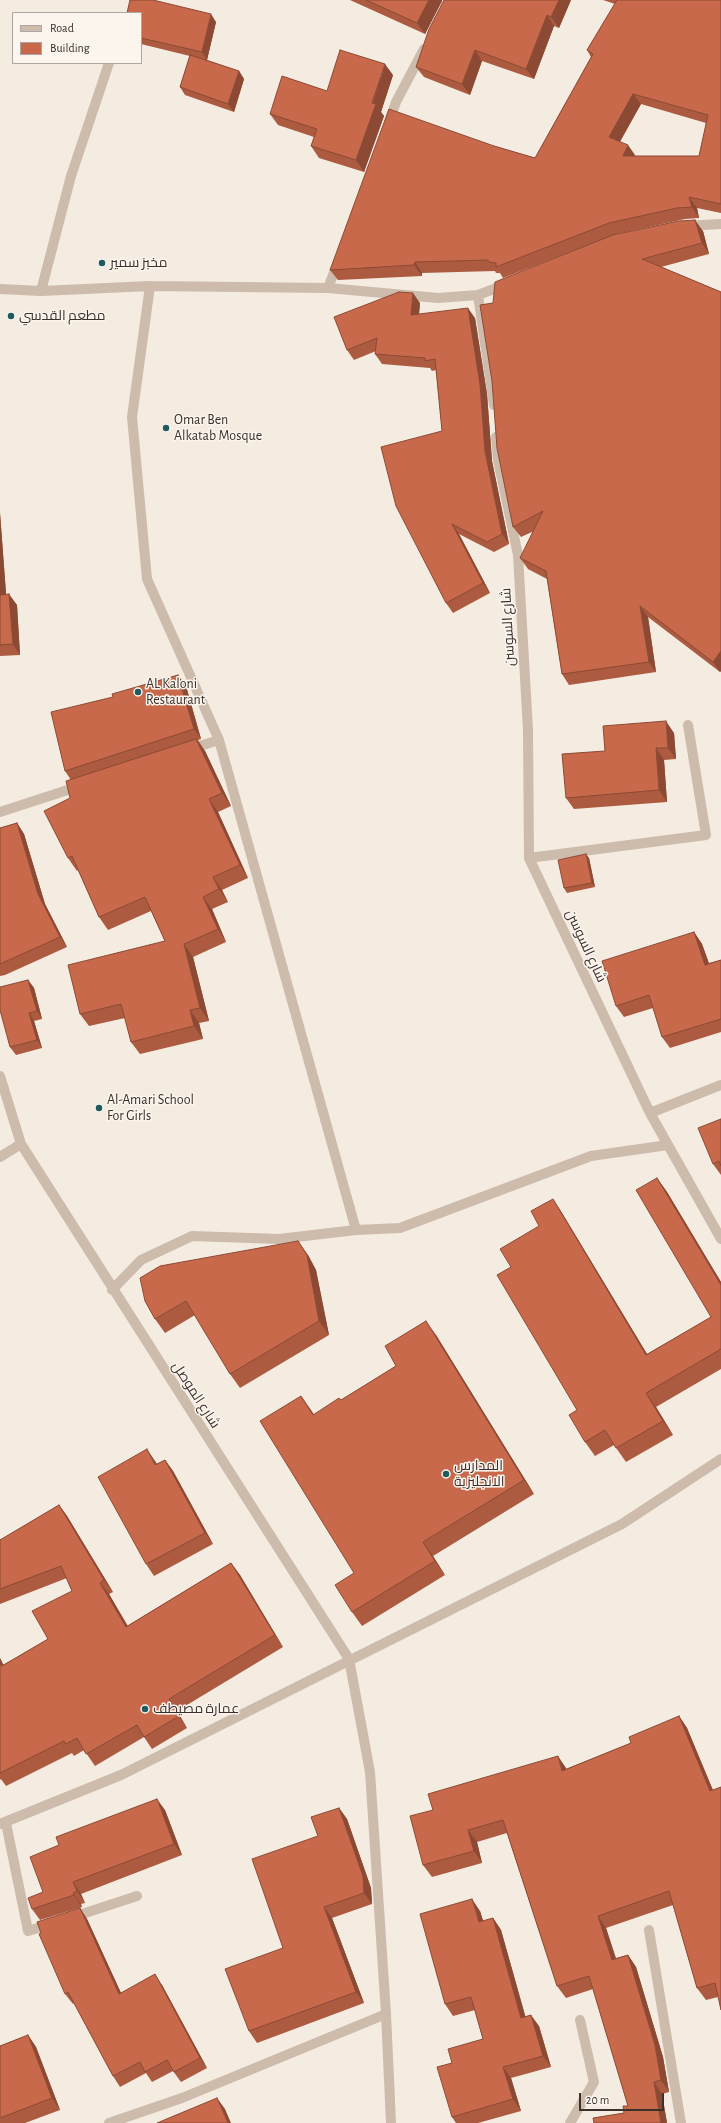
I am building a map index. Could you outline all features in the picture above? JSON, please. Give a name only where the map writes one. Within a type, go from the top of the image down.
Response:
[{"type":"street","points":[[385,132],[396,102],[429,41]]},
{"type":"street","points":[[41,291],[71,176],[109,64]]},
{"type":"street","points":[[671,228],[686,225],[721,224]]},
{"type":"street","points":[[328,288],[342,251]]},
{"type":"street","points":[[0,289],[41,291],[150,286],[328,288],[438,298],[478,295],[520,279]]},
{"type":"street","points":[[150,286],[132,417],[147,579],[219,740],[356,1230]]},
{"type":"street","points":[[478,295],[494,415]]},
{"type":"street","name":"شارع السوسن","points":[[496,430],[498,460],[518,556],[528,730],[529,858],[650,1112],[721,1239]]},
{"type":"street","points":[[529,858],[706,835],[688,725]]},
{"type":"street","points":[[181,752],[219,740]]},
{"type":"street","points":[[0,812],[90,782]]},
{"type":"street","name":"شارع الموصل","points":[[0,1076],[21,1144],[112,1290],[349,1660]]},
{"type":"street","points":[[650,1112],[721,1085]]},
{"type":"street","points":[[0,1157],[21,1144]]},
{"type":"street","points":[[112,1290],[141,1260],[192,1236],[279,1239],[356,1230],[400,1228],[591,1156],[668,1145]]},
{"type":"street","points":[[137,1896],[28,1931],[3,1824],[121,1775],[622,1524],[721,1459]]},
{"type":"street","points":[[349,1660],[370,1772],[386,2014],[391,2123]]},
{"type":"street","points":[[649,1930],[681,2123]]},
{"type":"street","points":[[109,2123],[182,2098],[386,2014]]},
{"type":"street","points":[[570,2123],[594,2082],[580,2020]]},
{"type":"building","points":[[130,0],[153,0],[211,14],[202,52],[142,38],[142,12],[127,12]]},
{"type":"building","points":[[366,0],[429,0],[417,23]]},
{"type":"building","points":[[444,0],[559,0],[551,17],[547,15],[526,69],[475,50],[462,84],[416,67],[429,29]]},
{"type":"building","points":[[617,0],[721,0],[721,204],[689,197],[692,207],[677,208],[609,223],[496,267],[496,263],[489,262],[488,260],[415,262],[414,265],[330,270],[389,109],[494,146],[535,158],[593,54],[587,50]],"holes":[[[633,94],[708,115],[699,156],[623,156],[628,145],[609,137]]]},
{"type":"building","points":[[340,50],[385,64],[372,103],[376,104],[356,160],[311,146],[317,129],[270,114],[282,76],[327,91]]},
{"type":"building","points":[[190,55],[239,71],[228,104],[180,87]]},
{"type":"building","points":[[695,220],[702,243],[642,259],[721,292],[721,651],[713,662],[640,606],[649,662],[562,674],[546,571],[520,558],[543,511],[513,527],[497,448],[492,381],[480,305],[493,303],[495,282],[613,235],[679,221]]},
{"type":"building","points":[[399,292],[413,293],[411,315],[468,308],[480,384],[485,451],[502,534],[487,542],[452,524],[483,583],[446,603],[396,506],[381,447],[442,431],[435,359],[425,361],[425,358],[375,354],[377,338],[347,350],[334,317]]},
{"type":"building","points":[[9,594],[13,644],[0,645],[0,595]]},
{"type":"building","points":[[178,675],[194,729],[65,771],[51,712],[113,697],[112,694]]},
{"type":"building","points":[[666,721],[668,748],[656,748],[659,790],[566,798],[562,754],[605,751],[603,726]]},
{"type":"building","points":[[196,739],[222,793],[209,799],[240,865],[213,877],[219,889],[203,897],[218,929],[184,944],[200,1008],[190,1010],[194,1026],[131,1042],[121,1004],[80,1014],[68,965],[165,941],[145,897],[99,917],[72,856],[68,858],[44,811],[70,798],[66,781]]},
{"type":"building","points":[[17,823],[38,894],[60,937],[0,964],[0,828]]},
{"type":"building","points":[[586,854],[592,883],[564,888],[558,860]]},
{"type":"building","points":[[694,932],[705,965],[721,960],[721,1019],[662,1037],[649,995],[616,1006],[602,961]]},
{"type":"building","points":[[28,980],[37,1011],[29,1013],[37,1040],[10,1047],[0,1010],[0,987]]},
{"type":"building","points":[[721,1119],[721,1166],[719,1161],[713,1164],[698,1128]]},
{"type":"building","points":[[657,1178],[721,1285],[721,1349],[646,1393],[663,1421],[616,1448],[605,1430],[585,1442],[569,1415],[577,1410],[497,1275],[511,1267],[500,1249],[539,1226],[531,1211],[553,1199],[646,1355],[711,1317],[636,1190]]},
{"type":"building","points":[[298,1241],[307,1255],[319,1321],[230,1374],[186,1301],[155,1319],[145,1301],[140,1278],[160,1266]]},
{"type":"building","points":[[426,1321],[524,1480],[423,1542],[435,1561],[352,1612],[335,1585],[354,1573],[260,1421],[301,1396],[313,1415],[339,1398],[341,1400],[396,1366],[385,1346]]},
{"type":"building","points":[[147,1449],[155,1465],[165,1460],[205,1533],[146,1564],[98,1477]]},
{"type":"building","points":[[59,1505],[104,1580],[100,1583],[126,1627],[231,1563],[275,1635],[169,1699],[179,1716],[144,1737],[137,1725],[86,1754],[77,1738],[66,1744],[64,1741],[0,1773],[0,1663],[2,1666],[48,1639],[32,1611],[72,1591],[61,1566],[0,1589],[0,1540]]},
{"type":"building","points":[[679,1716],[710,1791],[721,1787],[721,2010],[715,1983],[697,1988],[669,1891],[598,1916],[612,1960],[628,1955],[655,2045],[661,2080],[654,2082],[661,2123],[594,2123],[593,2118],[624,2113],[623,2106],[628,2106],[589,1976],[557,1986],[503,1820],[468,1830],[474,1851],[423,1865],[410,1816],[433,1810],[428,1794],[558,1756],[562,1771],[631,1743],[629,1737]]},
{"type":"building","points":[[157,1799],[174,1844],[73,1882],[77,1891],[73,1893],[74,1895],[32,1909],[28,1898],[43,1892],[30,1857],[59,1845],[56,1837]]},
{"type":"building","points":[[339,1808],[363,1876],[364,1893],[324,1907],[356,1992],[249,2031],[225,1969],[283,1948],[252,1859],[318,1836],[311,1817]]},
{"type":"building","points":[[472,1899],[479,1922],[493,1918],[521,2018],[531,2015],[543,2056],[503,2067],[513,2099],[452,2117],[437,2067],[452,2063],[448,2049],[483,2039],[471,1997],[445,2004],[420,1914]]},
{"type":"building","points":[[80,1908],[119,1994],[155,1974],[200,2058],[174,2072],[167,2060],[145,2072],[140,2062],[113,2076],[68,1992],[65,1994],[39,1934],[41,1933],[37,1922]]},
{"type":"building","points":[[28,2035],[52,2098],[0,2118],[0,2046]]},
{"type":"building","points":[[217,2098],[228,2123],[157,2123]]},
{"type":"place","name":"مخبز سمير","points":[[102,263]]},
{"type":"place","name":"مطعم القدسي","points":[[11,316]]},
{"type":"place","name":"Omar Ben Alkatab Mosque","points":[[166,428]]},
{"type":"place","name":"AL Kaloni Restaurant","points":[[138,692]]},
{"type":"place","name":"Al-Amari School For Girls","points":[[99,1108]]},
{"type":"place","name":"المدارس الانجليزية","points":[[446,1474]]},
{"type":"place","name":"عمارة مصيطف","points":[[145,1709]]}]
